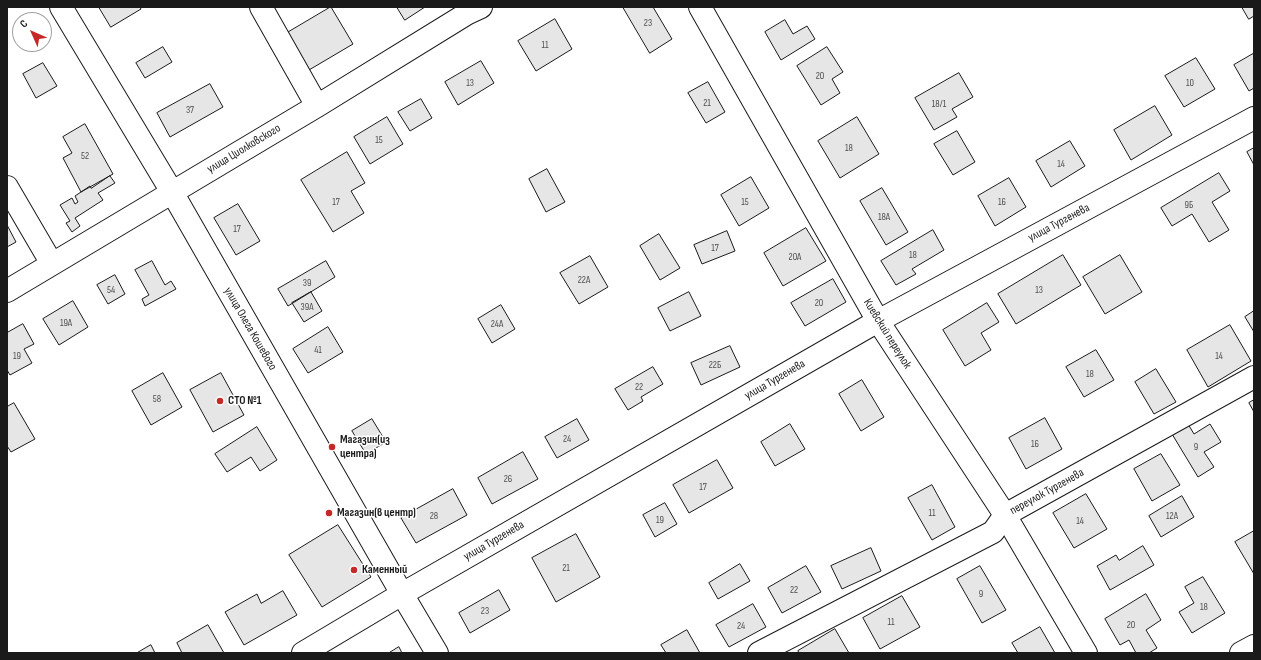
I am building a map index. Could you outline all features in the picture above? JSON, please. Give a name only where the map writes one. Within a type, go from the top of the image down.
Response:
[{"type":"street","name":"улица Олега Кошевого","points":[[61,7],[172,192],[437,653]]},
{"type":"street","points":[[261,7],[317,106]]},
{"type":"street","name":"Киевский переулок","points":[[700,7],[878,321],[1005,515],[1086,653]]},
{"type":"street","name":"улица Циолковского","points":[[7,291],[317,106],[471,9]]},
{"type":"street","name":"улица Тургенева","points":[[303,653],[402,594],[878,321],[1254,118]]},
{"type":"street","points":[[7,187],[52,264]]},
{"type":"street","name":"переулок Тургенева","points":[[759,653],[993,532],[1005,515],[1254,377]]},
{"type":"street","points":[[1241,653],[1254,646]]},
{"type":"building","points":[[99,7],[140,7],[141,9],[111,27]]},
{"type":"building","points":[[331,7],[353,44],[309,70],[287,33]]},
{"type":"building","points":[[397,7],[425,7],[405,20]]},
{"type":"building","points":[[623,7],[653,7],[672,39],[650,53]]},
{"type":"building","points":[[1242,7],[1254,7],[1254,16],[1249,19]]},
{"type":"building","points":[[555,19],[572,49],[536,71],[518,41]]},
{"type":"building","points":[[785,20],[793,34],[807,26],[815,39],[781,60],[765,32]]},
{"type":"building","points":[[163,47],[172,62],[145,78],[136,63]]},
{"type":"building","points":[[827,47],[843,72],[832,79],[840,93],[821,105],[797,66]]},
{"type":"building","points":[[1253,54],[1254,88],[1249,91],[1234,65]]},
{"type":"building","points":[[1196,58],[1215,89],[1184,107],[1165,76]]},
{"type":"building","points":[[481,61],[494,83],[458,105],[445,82]]},
{"type":"building","points":[[43,63],[57,86],[36,98],[23,74]]},
{"type":"building","points":[[959,73],[973,97],[952,109],[957,117],[934,130],[915,98]]},
{"type":"building","points":[[708,82],[725,112],[706,123],[688,93]]},
{"type":"building","points":[[210,84],[223,107],[170,137],[157,113]]},
{"type":"building","points":[[421,99],[432,118],[410,131],[398,112]]},
{"type":"building","points":[[1155,106],[1172,135],[1131,160],[1114,130]]},
{"type":"building","points":[[387,117],[403,144],[370,164],[354,137]]},
{"type":"building","points":[[857,117],[879,154],[840,178],[818,141]]},
{"type":"building","points":[[85,124],[113,174],[81,192],[63,158],[72,153],[63,137]]},
{"type":"building","points":[[957,131],[975,162],[953,175],[934,144]]},
{"type":"building","points":[[1070,141],[1085,166],[1051,187],[1036,161]]},
{"type":"building","points":[[1254,148],[1254,165],[1247,152]]},
{"type":"building","points":[[347,152],[365,183],[351,191],[364,213],[333,232],[301,180]]},
{"type":"building","points":[[547,169],[565,202],[546,212],[529,179]]},
{"type":"building","points":[[1219,173],[1230,191],[1212,202],[1229,230],[1209,242],[1192,214],[1172,226],[1161,208]]},
{"type":"building","points":[[110,176],[115,183],[98,193],[103,200],[75,218],[80,226],[72,232],[66,223],[70,221],[60,205],[72,198],[75,204],[78,202],[75,196],[90,186],[91,188]]},
{"type":"building","points":[[751,177],[769,208],[739,226],[721,195]]},
{"type":"building","points":[[1009,178],[1026,207],[995,226],[978,196]]},
{"type":"building","points":[[882,188],[908,232],[886,245],[860,201]]},
{"type":"building","points":[[238,204],[260,241],[236,255],[214,218]]},
{"type":"building","points":[[7,225],[16,242],[7,247]]},
{"type":"building","points":[[806,228],[826,261],[783,286],[764,253]]},
{"type":"building","points":[[933,230],[944,250],[912,269],[916,274],[896,285],[881,261]]},
{"type":"building","points":[[727,231],[735,251],[702,264],[694,245]]},
{"type":"building","points":[[659,234],[680,268],[660,280],[640,246]]},
{"type":"building","points":[[1063,255],[1081,285],[1016,324],[998,294]]},
{"type":"building","points":[[1120,255],[1142,292],[1105,314],[1083,277]]},
{"type":"building","points":[[590,256],[608,287],[579,304],[560,273]]},
{"type":"building","points":[[152,261],[165,285],[171,281],[176,289],[145,306],[142,299],[149,295],[135,270]]},
{"type":"building","points":[[326,261],[335,277],[288,306],[278,289]]},
{"type":"building","points":[[115,275],[125,294],[108,304],[97,285]]},
{"type":"building","points":[[833,279],[846,302],[805,326],[791,303]]},
{"type":"building","points":[[311,292],[322,311],[304,322],[292,303]]},
{"type":"building","points":[[689,292],[701,316],[670,331],[658,308]]},
{"type":"building","points":[[73,301],[88,327],[59,345],[43,319]]},
{"type":"building","points":[[987,303],[999,322],[981,333],[991,350],[965,366],[943,330]]},
{"type":"building","points":[[501,305],[515,329],[492,343],[478,319]]},
{"type":"building","points":[[1254,311],[1254,332],[1245,317]]},
{"type":"building","points":[[23,324],[34,344],[24,349],[32,363],[10,375],[7,370],[7,333]]},
{"type":"building","points":[[1230,325],[1251,361],[1208,387],[1187,350]]},
{"type":"building","points":[[328,327],[343,352],[308,373],[293,349]]},
{"type":"building","points":[[730,346],[740,367],[701,385],[691,363]]},
{"type":"building","points":[[1096,350],[1114,380],[1084,397],[1066,367]]},
{"type":"building","points":[[653,367],[663,384],[641,397],[643,401],[628,410],[615,389]]},
{"type":"building","points":[[1156,369],[1176,402],[1154,414],[1135,382]]},
{"type":"building","points":[[163,373],[182,407],[151,425],[132,391]]},
{"type":"building","points":[[221,373],[244,415],[213,432],[190,390]]},
{"type":"building","points":[[862,380],[884,417],[861,431],[839,394]]},
{"type":"building","points":[[1254,400],[1254,412],[1249,403]]},
{"type":"building","points":[[14,403],[35,439],[11,452],[7,446],[7,407]]},
{"type":"building","points":[[1045,418],[1062,449],[1026,469],[1009,438]]},
{"type":"building","points":[[372,419],[386,442],[366,454],[352,431]]},
{"type":"building","points":[[577,419],[589,440],[557,458],[545,437]]},
{"type":"building","points":[[790,424],[805,449],[775,466],[761,442]]},
{"type":"building","points":[[1188,424],[1194,434],[1210,424],[1221,442],[1204,452],[1214,467],[1198,477],[1172,434]]},
{"type":"building","points":[[257,427],[277,460],[260,471],[251,457],[227,472],[215,454]]},
{"type":"building","points":[[523,452],[538,479],[492,504],[478,478]]},
{"type":"building","points":[[1161,454],[1180,485],[1152,501],[1134,469]]},
{"type":"building","points":[[717,460],[733,488],[689,513],[673,485]]},
{"type":"building","points":[[932,485],[955,527],[932,540],[908,498]]},
{"type":"building","points":[[453,489],[467,515],[416,543],[401,518]]},
{"type":"building","points":[[1086,494],[1107,529],[1074,548],[1053,513]]},
{"type":"building","points":[[1182,496],[1194,517],[1161,537],[1149,516]]},
{"type":"building","points":[[665,503],[677,524],[655,537],[643,515]]},
{"type":"building","points":[[338,525],[371,577],[322,607],[289,555]]},
{"type":"building","points":[[1254,531],[1254,574],[1235,542]]},
{"type":"building","points":[[576,534],[600,577],[556,602],[532,558]]},
{"type":"building","points":[[1143,546],[1154,565],[1110,590],[1097,566],[1116,555],[1119,560]]},
{"type":"building","points":[[871,548],[881,571],[842,589],[831,566]]},
{"type":"building","points":[[740,564],[750,581],[718,599],[709,583]]},
{"type":"building","points":[[806,566],[821,592],[782,613],[768,588]]},
{"type":"building","points":[[980,566],[1006,610],[982,623],[957,579]]},
{"type":"building","points":[[1203,577],[1225,613],[1192,633],[1179,612],[1194,603],[1185,587]]},
{"type":"building","points":[[499,590],[510,610],[470,633],[459,613]]},
{"type":"building","points":[[283,591],[297,615],[244,645],[225,612],[257,594],[261,603]]},
{"type":"building","points":[[1146,594],[1161,620],[1146,630],[1157,648],[1149,653],[1136,653],[1129,640],[1120,645],[1105,619]]},
{"type":"building","points":[[902,596],[920,627],[880,649],[863,618]]},
{"type":"building","points":[[753,604],[766,627],[729,647],[716,625]]},
{"type":"building","points":[[208,625],[224,653],[182,653],[177,643]]},
{"type":"building","points":[[1040,627],[1055,653],[1018,653],[1012,643]]},
{"type":"building","points":[[835,629],[849,653],[799,653],[798,651]]},
{"type":"building","points":[[687,630],[700,653],[666,653],[661,645]]},
{"type":"building","points":[[151,645],[155,653],[137,653]]},
{"type":"building","points":[[399,647],[402,653],[389,653]]},
{"type":"place","name":"СТО №1","points":[[220,401]]},
{"type":"place","name":"Магазин(из центра)","points":[[332,447]]},
{"type":"place","name":"Магазин(в центр)","points":[[329,513]]},
{"type":"place","name":"Каменный","points":[[354,570]]}]
